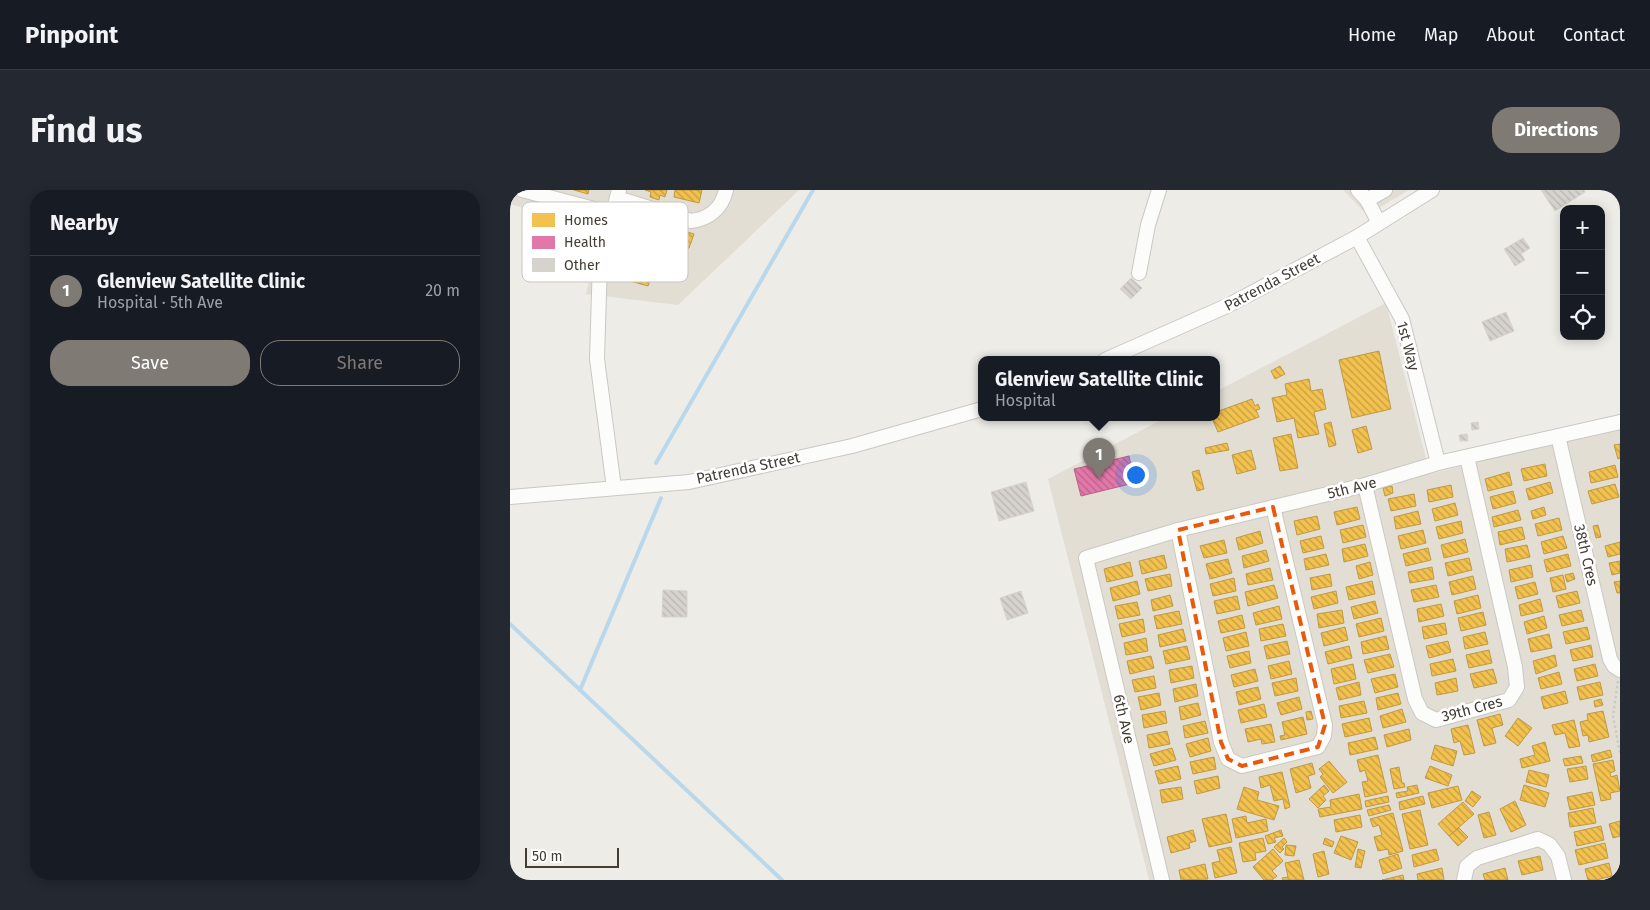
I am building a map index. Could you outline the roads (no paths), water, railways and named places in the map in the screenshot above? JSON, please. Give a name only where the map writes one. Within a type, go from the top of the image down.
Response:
[{"type":"street","points":[[522,190],[568,202]]},
{"type":"street","points":[[688,220],[700,220],[710,216],[720,207],[726,190]]},
{"type":"street","points":[[1139,273],[1148,225],[1159,190]]},
{"type":"street","points":[[1379,223],[1363,195],[1385,190]]},
{"type":"street","name":"Patrenda Street","points":[[1113,356],[1229,305],[1357,236],[1432,190]]},
{"type":"street","points":[[618,194],[640,202]]},
{"type":"street","name":"1st Way","points":[[1357,236],[1402,319],[1438,463]]},
{"type":"street","points":[[599,282],[597,359],[614,488]]},
{"type":"street","name":"Patrenda Street","points":[[510,497],[689,482],[852,446],[978,410]]},
{"type":"street","name":"5th Ave","points":[[1086,558],[1178,530],[1365,485],[1438,463],[1620,422]]},
{"type":"street","name":"38th Cres","points":[[1558,436],[1610,659],[1614,666],[1620,670]]},
{"type":"street","name":"39th Cres","points":[[1365,485],[1415,699],[1422,713],[1436,720],[1509,700],[1517,687],[1516,668],[1467,457]]},
{"type":"street","points":[[1178,530],[1221,742],[1228,759],[1242,766],[1318,747],[1324,736],[1325,725],[1273,507]]},
{"type":"street","name":"6th Ave","points":[[1086,558],[1162,880]]},
{"type":"street","points":[[1464,880],[1467,866],[1477,858],[1538,839],[1550,844],[1558,856],[1564,880]]},
{"type":"waterway","points":[[656,463],[813,190]]},
{"type":"waterway","points":[[580,690],[661,498]]},
{"type":"waterway","points":[[510,624],[782,880]]},
{"type":"place","name":"Glenview Satellite Clinic","points":[[1099,479]]}]
